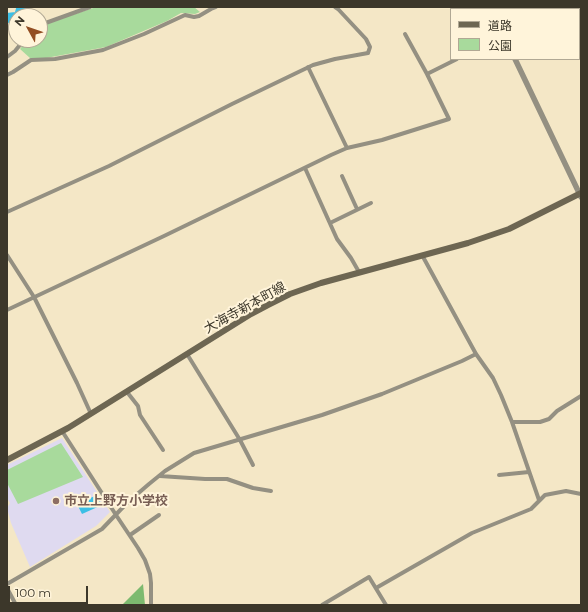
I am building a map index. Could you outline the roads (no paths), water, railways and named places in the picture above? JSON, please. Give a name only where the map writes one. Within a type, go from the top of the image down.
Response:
[{"type":"main road","name":"大海寺新本町線","points":[[7,460],[91,414],[268,304],[321,283],[474,241],[509,229],[580,194]]},
{"type":"street","points":[[48,22],[90,7]]},
{"type":"street","points":[[7,75],[31,60],[55,59],[103,50],[144,34],[185,15],[194,17],[199,16],[216,7]]},
{"type":"street","points":[[7,212],[109,166],[308,67],[335,59],[368,53],[370,47],[366,39],[335,7]]},
{"type":"street","points":[[7,310],[348,148],[382,140],[449,119],[405,34]]},
{"type":"street","points":[[7,57],[17,48]]},
{"type":"street","points":[[427,74],[455,60]]},
{"type":"street","points":[[515,60],[580,194]]},
{"type":"street","points":[[308,67],[348,148]]},
{"type":"street","points":[[304,168],[337,239],[352,258],[358,272]]},
{"type":"street","points":[[342,176],[357,209]]},
{"type":"street","points":[[330,223],[371,203]]},
{"type":"street","points":[[7,255],[34,297],[91,414]]},
{"type":"street","points":[[422,255],[476,354],[493,378],[512,422],[539,500]]},
{"type":"street","points":[[187,354],[240,440],[253,465]]},
{"type":"street","points":[[7,584],[102,529],[128,502],[159,476],[194,453],[322,415],[382,394],[476,354]]},
{"type":"street","points":[[127,392],[138,406],[140,415],[163,450]]},
{"type":"street","points":[[512,422],[540,422],[549,419],[557,411],[581,396]]},
{"type":"street","points":[[62,431],[145,560],[150,574],[151,605]]},
{"type":"street","points":[[499,475],[529,472]]},
{"type":"street","points":[[159,476],[227,479],[253,488],[271,491]]},
{"type":"street","points":[[376,588],[472,533],[531,509],[545,495],[566,491],[581,494]]},
{"type":"street","points":[[130,535],[159,516]]},
{"type":"street","points":[[322,605],[369,577],[386,605]]},
{"type":"street","points":[[7,588],[16,605]]},
{"type":"water","points":[[97,495],[102,505],[82,514],[77,504]]},
{"type":"place","name":"市立上野方小学校","points":[[56,501]]}]
